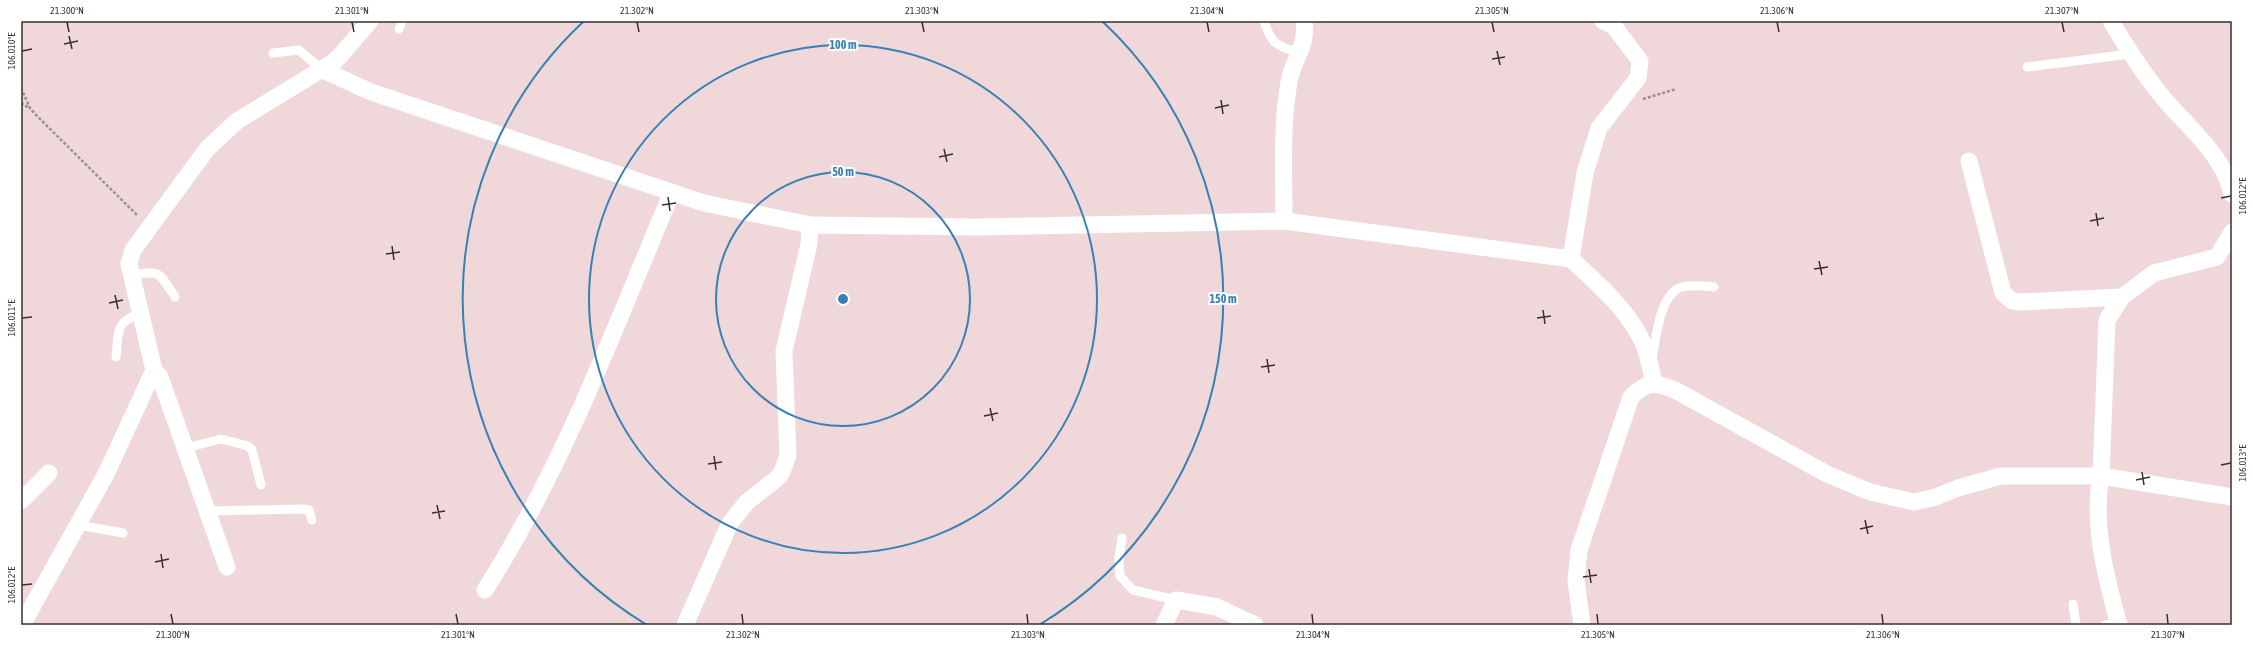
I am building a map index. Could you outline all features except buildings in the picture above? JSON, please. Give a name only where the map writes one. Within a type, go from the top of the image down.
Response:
[{"type":"street","points":[[227,567],[160,377],[154,370],[129,264],[134,250],[207,149],[237,121],[340,56],[370,21]]},
{"type":"street","points":[[1284,221],[1284,125],[1289,82],[1295,60],[1304,45],[1306,31],[1304,21]]},
{"type":"street","points":[[1571,259],[1585,173],[1599,128],[1638,78],[1640,61],[1613,25],[1603,21]]},
{"type":"street","points":[[2111,21],[2130,54],[2161,94],[2211,151],[2228,178],[2232,194]]},
{"type":"street","points":[[321,69],[371,92],[704,203],[810,225],[976,227],[1284,221],[1571,259],[1608,295],[1631,321],[1644,345],[1654,383]]},
{"type":"street","points":[[1969,162],[2003,293],[2012,300],[2021,302],[2122,297]]},
{"type":"street","points":[[485,590],[506,558],[551,474],[594,379],[672,192]]},
{"type":"street","points":[[685,625],[730,523],[747,502],[781,474],[788,456],[784,351],[809,244],[810,225]]},
{"type":"street","points":[[2114,624],[2100,542],[2097,494],[2101,476],[2107,320],[2122,297],[2154,273],[2217,257],[2232,232]]},
{"type":"street","points":[[22,625],[106,474],[154,370]]},
{"type":"street","points":[[1582,625],[1576,581],[1579,550],[1631,396],[1641,386],[1654,383],[1675,390],[1827,474],[1870,492],[1914,502],[1936,497],[1958,488],[2000,476],[2101,476],[2232,497]]},
{"type":"street","points":[[21,501],[49,473]]},
{"type":"street","points":[[1164,625],[1176,600],[1217,607],[1255,625]]},
{"type":"lane","points":[[1264,21],[1269,36],[1273,42],[1280,47],[1299,53]]},
{"type":"lane","points":[[273,53],[299,50],[321,69]]},
{"type":"lane","points":[[2028,67],[2130,54]]},
{"type":"lane","points":[[131,275],[153,271],[158,273],[175,297]]},
{"type":"lane","points":[[1650,366],[1661,314],[1671,294],[1681,288],[1714,287]]},
{"type":"lane","points":[[116,357],[119,327],[125,319],[140,313]]},
{"type":"lane","points":[[186,448],[221,439],[248,446],[252,450],[261,485]]},
{"type":"lane","points":[[208,511],[304,509],[309,510],[312,520]]},
{"type":"lane","points":[[78,525],[123,533]]},
{"type":"lane","points":[[1122,538],[1119,558],[1120,576],[1133,590],[1176,600]]},
{"type":"lane","points":[[2073,604],[2076,625]]},
{"type":"path","points":[[21,88],[30,108]]},
{"type":"path","points":[[21,103],[30,108],[149,228]]}]
